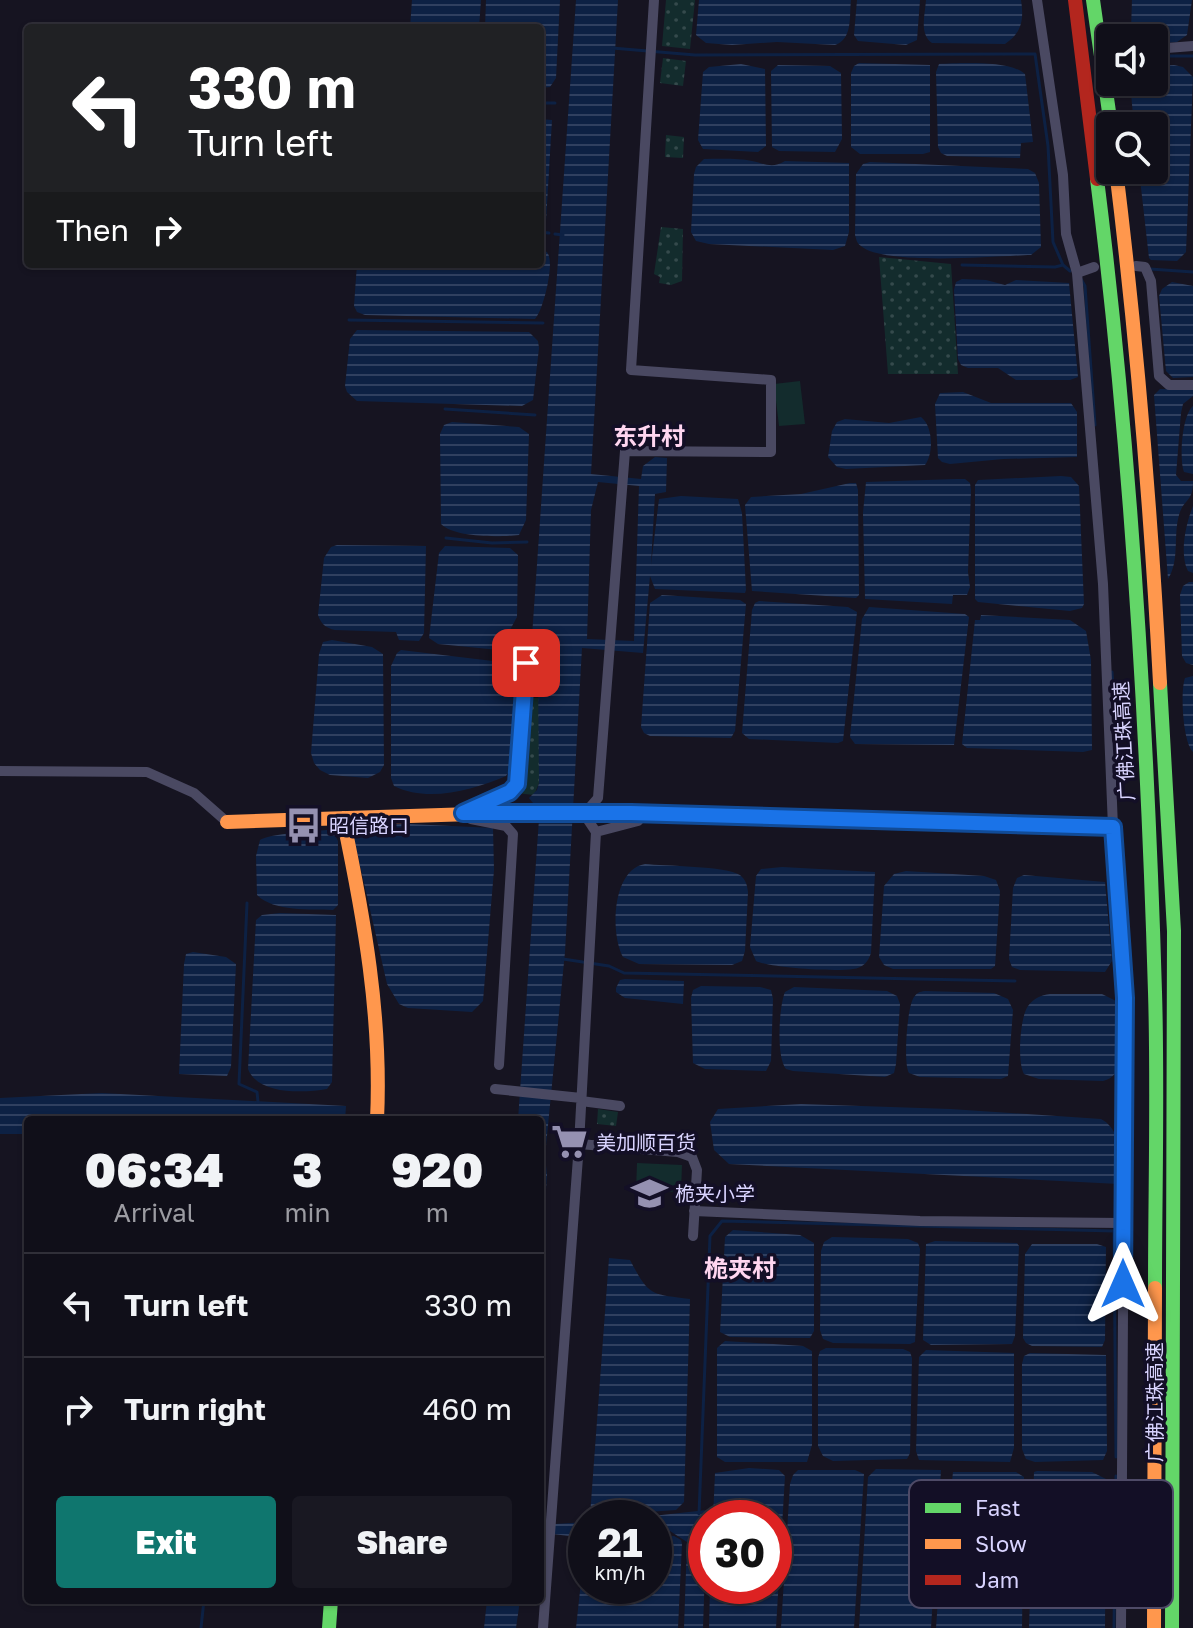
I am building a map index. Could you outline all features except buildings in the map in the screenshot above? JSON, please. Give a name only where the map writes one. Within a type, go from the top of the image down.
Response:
[{"type":"main road","name":"广佛江珠高速","points":[[1075,0],[1111,291],[1136,569],[1155,994],[1154,1480]]},
{"type":"main road","points":[[1093,0],[1109,112]]},
{"type":"main road","name":"广佛江珠高速","points":[[1118,184],[1131,292],[1153,551],[1174,931],[1172,1480]]},
{"type":"main road","points":[[227,822],[468,814],[671,814]]},
{"type":"main road","points":[[343,818],[375,991],[377,1116]]},
{"type":"main road","points":[[329,1628],[331,1604]]},
{"type":"main road","name":"广佛江珠高速","points":[[1154,1608],[1154,1628]]},
{"type":"main road","name":"广佛江珠高速","points":[[1172,1608],[1172,1628]]},
{"type":"street","points":[[543,1628],[579,1144],[596,832],[584,814],[586,808],[598,798],[625,451],[771,452],[771,380],[631,370],[654,0]]},
{"type":"street","points":[[1037,0],[1063,175],[1066,234],[1077,273],[1103,584],[1113,827],[1125,998],[1122,1480]]},
{"type":"street","points":[[1168,48],[1193,46]]},
{"type":"street","points":[[1136,266],[1145,267],[1151,281],[1159,376],[1169,385],[1193,385]]},
{"type":"street","points":[[1077,273],[1094,267]]},
{"type":"street","points":[[499,1065],[513,834],[506,826],[473,820],[468,814],[510,792],[517,784],[526,650]]},
{"type":"street","points":[[0,771],[147,772],[194,793],[227,822]]},
{"type":"street","points":[[596,832],[638,821],[638,813]]},
{"type":"street","points":[[671,814],[1113,827]]},
{"type":"street","points":[[495,1089],[620,1106]]},
{"type":"street","points":[[579,1144],[685,1153],[692,1157],[697,1170],[693,1236]]},
{"type":"street","points":[[694,1211],[920,1221],[1123,1223]]},
{"type":"street","points":[[1121,1608],[1121,1628]]},
{"type":"green space","points":[[666,0],[695,0],[690,49],[662,46]]},
{"type":"green space","points":[[663,58],[686,61],[683,86],[660,83]]},
{"type":"green space","points":[[666,135],[684,137],[683,158],[665,157]]},
{"type":"green space","points":[[661,227],[683,229],[682,281],[671,285],[659,283],[660,277],[654,274]]},
{"type":"green space","points":[[879,257],[951,264],[958,374],[888,374]]},
{"type":"green space","points":[[800,381],[805,424],[779,426],[774,384]]},
{"type":"green space","points":[[527,698],[540,698],[539,783],[534,795],[516,793],[521,785]]},
{"type":"green space","points":[[598,1109],[618,1112],[616,1126],[597,1124]]},
{"type":"green space","points":[[637,1163],[682,1165],[681,1192],[636,1190]]},
{"type":"water","points":[[412,0],[481,0],[479,24],[410,24]]},
{"type":"water","points":[[486,0],[560,0],[556,78],[550,87],[544,88],[544,24],[485,24]]},
{"type":"water","points":[[576,0],[618,0],[591,474],[641,479],[643,466],[655,457],[667,458],[666,492],[655,494],[651,565],[659,499],[681,496],[738,499],[742,513],[746,590],[745,593],[655,589],[650,576],[643,653],[582,648],[565,952],[545,1156],[544,1217],[544,1116],[518,1116],[539,819],[537,808],[529,798],[539,783],[538,669],[531,651]],"holes":[[[598,482],[639,486],[634,641],[587,639],[591,510]]]},
{"type":"water","points":[[699,0],[851,0],[849,27],[845,38],[835,45],[706,43],[696,35]]},
{"type":"water","points":[[857,0],[920,0],[917,40],[906,45],[858,41],[854,35]]},
{"type":"water","points":[[926,0],[1021,0],[1020,25],[1005,44],[932,43],[924,29]]},
{"type":"water","points":[[1132,0],[1192,0],[1187,35],[1177,42],[1168,43],[1168,24],[1131,24]]},
{"type":"water","points":[[859,63],[930,65],[930,152],[860,154],[851,147],[851,73]]},
{"type":"water","points":[[741,64],[765,69],[766,146],[758,152],[703,149],[698,140],[703,72],[709,67]]},
{"type":"water","points":[[939,64],[996,64],[1025,74],[1033,142],[1021,143],[1020,158],[947,156],[941,153],[938,147],[936,72]]},
{"type":"water","points":[[778,65],[830,66],[841,73],[842,139],[835,152],[779,151],[772,147],[771,71]]},
{"type":"water","points":[[1168,65],[1183,67],[1193,77],[1186,252],[1177,261],[1149,258],[1141,184],[1168,184],[1168,112],[1133,112],[1131,96],[1168,96]]},
{"type":"water","points":[[544,119],[552,120],[544,222]]},
{"type":"water","points":[[704,159],[740,159],[773,165],[785,161],[849,163],[849,232],[845,246],[833,250],[696,241],[691,232],[694,174]]},
{"type":"water","points":[[863,164],[1028,169],[1035,173],[1039,183],[1041,247],[1031,255],[916,258],[874,252],[861,246],[855,235],[856,174]]},
{"type":"water","points":[[544,250],[549,255],[550,271],[544,299],[535,319],[365,315],[357,312],[354,306],[357,268],[544,268]]},
{"type":"water","points":[[962,279],[1005,285],[1016,280],[1069,283],[1078,377],[1070,380],[1016,380],[998,368],[968,368],[961,365],[958,359],[954,290],[956,282]]},
{"type":"water","points":[[1172,282],[1193,286],[1193,377],[1173,378],[1166,371],[1159,296],[1162,289]]},
{"type":"water","points":[[357,330],[529,332],[538,341],[539,348],[533,400],[522,406],[357,401],[345,386],[350,339]]},
{"type":"water","points":[[1160,389],[1193,389],[1193,396],[1183,404],[1181,413],[1176,475],[1181,481],[1193,481],[1193,488],[1179,515],[1174,564],[1168,579],[1154,395]]},
{"type":"water","points":[[963,392],[991,403],[1071,403],[1077,412],[1077,457],[942,462],[938,458],[935,404],[940,393]]},
{"type":"water","points":[[1193,406],[1193,474],[1184,472],[1182,448],[1186,418]]},
{"type":"water","points":[[921,417],[928,427],[931,440],[925,465],[846,469],[837,467],[828,457],[832,431],[837,422],[845,419],[889,423]]},
{"type":"water","points":[[452,422],[519,427],[529,434],[526,520],[519,535],[467,534],[441,524],[440,434],[444,425]]},
{"type":"water","points":[[1071,477],[1079,486],[1082,608],[1070,611],[978,602],[975,599],[975,485],[978,480]]},
{"type":"water","points":[[965,479],[970,483],[971,490],[970,587],[967,595],[953,595],[952,604],[865,599],[863,513],[866,482]]},
{"type":"water","points":[[856,483],[858,490],[859,595],[856,598],[752,591],[745,505],[751,497],[801,494]]},
{"type":"water","points":[[1193,506],[1193,573],[1188,571],[1185,564],[1184,547]]},
{"type":"water","points":[[426,546],[424,633],[419,641],[399,640],[396,632],[335,630],[322,623],[318,615],[324,558],[331,547]]},
{"type":"water","points":[[445,546],[510,548],[518,555],[517,617],[499,650],[438,644],[429,638],[439,553]]},
{"type":"water","points":[[1193,582],[1193,665],[1186,663],[1182,656],[1180,595],[1183,586]]},
{"type":"water","points":[[662,595],[740,600],[746,604],[735,731],[731,738],[650,736],[641,727],[650,603]]},
{"type":"water","points":[[759,601],[848,607],[857,612],[843,741],[749,739],[742,733],[752,610]]},
{"type":"water","points":[[869,607],[965,614],[969,617],[954,745],[855,744],[850,737],[862,619]]},
{"type":"water","points":[[981,615],[1070,620],[1086,631],[1091,660],[1092,750],[967,748],[962,744],[975,620],[980,620]]},
{"type":"water","points":[[332,640],[372,647],[383,654],[384,765],[380,772],[368,778],[330,775],[320,770],[311,753],[319,654],[323,642]]},
{"type":"water","points":[[401,650],[501,662],[514,668],[517,679],[509,771],[506,776],[450,793],[421,794],[394,786],[391,778],[391,666]]},
{"type":"water","points":[[1193,676],[1193,752],[1185,728],[1183,685],[1185,678]]},
{"type":"water","points":[[364,825],[493,828],[494,870],[483,1001],[472,1012],[408,1008],[399,1004],[387,984],[354,839],[356,830]]},
{"type":"water","points":[[333,831],[338,841],[338,905],[333,910],[283,907],[257,895],[256,856],[260,840],[281,834]]},
{"type":"water","points":[[645,864],[722,870],[742,877],[748,892],[742,961],[732,965],[639,964],[623,957],[616,933],[620,890],[634,868]]},
{"type":"water","points":[[782,867],[875,872],[871,953],[865,964],[853,969],[819,970],[756,961],[750,947],[756,876],[761,869]]},
{"type":"water","points":[[906,871],[984,876],[996,880],[1000,891],[995,966],[991,969],[893,969],[884,965],[879,957],[884,886],[894,874]]},
{"type":"water","points":[[1024,875],[1105,882],[1112,961],[1105,972],[1020,970],[1012,967],[1009,959],[1013,888],[1017,878]]},
{"type":"water","points":[[262,915],[336,915],[332,1082],[327,1089],[294,1091],[271,1088],[261,1084],[248,1069],[256,920]]},
{"type":"water","points":[[193,952],[226,957],[236,964],[231,1067],[227,1076],[179,1074],[184,964],[186,954]]},
{"type":"water","points":[[620,980],[684,981],[683,1004],[625,998],[616,992],[616,988]]},
{"type":"water","points":[[701,986],[771,990],[771,1061],[766,1071],[705,1069],[693,1063],[691,998],[693,990]]},
{"type":"water","points":[[794,987],[887,991],[897,996],[900,1004],[894,1073],[885,1077],[786,1069],[781,1054],[780,1019],[785,992]]},
{"type":"water","points":[[925,991],[994,993],[1008,999],[1013,1010],[1008,1076],[1001,1079],[920,1077],[909,1073],[906,1047],[909,1012],[914,997]]},
{"type":"water","points":[[1050,994],[1102,994],[1118,1002],[1120,1062],[1112,1076],[1103,1081],[1039,1079],[1024,1074],[1020,1050],[1025,1012],[1035,999]]},
{"type":"water","points":[[102,1093],[346,1106],[345,1116],[24,1116],[24,1134],[0,1134],[0,1098]]},
{"type":"water","points":[[801,1104],[950,1109],[1101,1119],[1117,1139],[1119,1184],[729,1164],[714,1150],[710,1122],[718,1109]]},
{"type":"water","points":[[733,1230],[800,1235],[814,1243],[814,1331],[810,1338],[730,1337],[720,1332],[725,1237]]},
{"type":"water","points":[[832,1237],[908,1239],[918,1243],[915,1342],[833,1343],[823,1339],[820,1330],[821,1251],[824,1242]]},
{"type":"water","points":[[935,1241],[1017,1243],[1015,1336],[1012,1344],[931,1345],[923,1340],[926,1244]]},
{"type":"water","points":[[1032,1244],[1097,1244],[1106,1247],[1105,1340],[1102,1347],[1032,1346],[1026,1343],[1023,1338],[1025,1254]]},
{"type":"water","points":[[609,1258],[630,1260],[652,1291],[690,1299],[684,1502],[672,1510],[672,1500],[591,1500]]},
{"type":"water","points":[[725,1341],[803,1346],[812,1351],[812,1445],[807,1462],[725,1462],[717,1457],[717,1348]]},
{"type":"water","points":[[826,1348],[903,1349],[910,1352],[910,1453],[907,1459],[833,1461],[823,1456],[818,1446],[818,1358],[820,1351]]},
{"type":"water","points":[[926,1350],[1014,1353],[1014,1448],[1010,1462],[919,1460],[916,1451],[919,1357]]},
{"type":"water","points":[[1030,1353],[1106,1355],[1107,1451],[1103,1460],[1035,1462],[1026,1459],[1022,1449],[1022,1364],[1024,1356]]},
{"type":"water","points":[[749,1468],[779,1470],[785,1476],[784,1500],[714,1500],[715,1473]]},
{"type":"water","points":[[876,1469],[941,1470],[940,1480],[909,1480],[909,1608],[932,1608],[931,1628],[859,1628],[868,1477]]},
{"type":"water","points":[[798,1470],[855,1470],[864,1474],[854,1628],[781,1628],[782,1604],[792,1604],[792,1500],[789,1500],[793,1475]]},
{"type":"water","points":[[953,1472],[1016,1472],[1024,1477],[1024,1480],[952,1480]]},
{"type":"water","points":[[1034,1472],[1092,1472],[1106,1480],[1034,1480]]},
{"type":"water","points":[[688,1512],[688,1604],[704,1604],[703,1628],[684,1628],[687,1542],[672,1532],[672,1514]]},
{"type":"water","points":[[568,1523],[568,1536],[544,1533],[544,1525]]},
{"type":"water","points":[[672,1536],[681,1540],[682,1544],[678,1628],[576,1628],[579,1604],[672,1604]]},
{"type":"water","points":[[487,1604],[519,1604],[516,1628],[484,1628]]},
{"type":"water","points":[[710,1604],[777,1604],[776,1628],[709,1628]]},
{"type":"water","points":[[937,1608],[1022,1608],[1022,1628],[936,1628]]},
{"type":"water","points":[[1030,1608],[1105,1608],[1105,1628],[1029,1628]]},
{"type":"waterway","points":[[612,48],[695,55],[1035,54],[1048,146],[1053,242],[1063,265],[962,265]]},
{"type":"waterway","points":[[1168,56],[1193,56]]},
{"type":"waterway","points":[[544,103],[555,103]]},
{"type":"waterway","points":[[544,232],[549,233]]},
{"type":"waterway","points":[[555,234],[563,235]]},
{"type":"waterway","points":[[1063,265],[1070,271]]},
{"type":"waterway","points":[[1150,269],[1193,272]]},
{"type":"waterway","points":[[1081,279],[1085,286],[1095,425]]},
{"type":"waterway","points":[[349,320],[543,323]]},
{"type":"waterway","points":[[445,409],[535,415]]},
{"type":"waterway","points":[[446,538],[492,543],[527,542]]},
{"type":"waterway","points":[[1112,672],[1117,751]]},
{"type":"waterway","points":[[247,903],[239,1084],[257,1092],[258,1102]]},
{"type":"waterway","points":[[563,959],[609,966],[624,973],[1015,981]]},
{"type":"waterway","points":[[700,1500],[710,1236],[722,1221],[1114,1231],[1116,1457]]},
{"type":"waterway","points":[[1116,1476],[1116,1480]]},
{"type":"waterway","points":[[201,1628],[204,1604]]},
{"type":"waterway","points":[[1114,1608],[1114,1628]]},
{"type":"traffic: fast","points":[[1093,0],[1109,112]]},
{"type":"traffic: fast","points":[[1098,184],[1128,483],[1142,686],[1156,1029],[1155,1288]]},
{"type":"traffic: fast","points":[[1160,683],[1174,931],[1172,1480]]},
{"type":"traffic: fast","points":[[631,813],[671,814]]},
{"type":"traffic: fast","points":[[472,814],[631,813]]},
{"type":"traffic: fast","points":[[329,1628],[331,1604]]},
{"type":"traffic: fast","points":[[1172,1608],[1172,1628]]},
{"type":"traffic: slow","points":[[1118,184],[1142,426],[1160,683]]},
{"type":"traffic: slow","points":[[227,822],[472,814]]},
{"type":"traffic: slow","points":[[343,818],[370,968],[377,1043],[377,1116]]},
{"type":"traffic: slow","points":[[1154,1480],[1155,1288]]},
{"type":"traffic: slow","points":[[1154,1608],[1154,1628]]},
{"type":"traffic: jam","points":[[1075,0],[1096,171]]},
{"type":"place","name":"昭信路口","points":[[303,825]]},
{"type":"place","name":"美加顺百货","points":[[570,1142]]},
{"type":"place","name":"桅夹小学","points":[[649,1193]]},
{"type":"district","name":"东升村","points":[[649,435]]},
{"type":"district","name":"桅夹村","points":[[740,1267]]},
{"type":"route","points":[[526,663],[517,784],[510,792],[463,813],[631,813],[1113,827],[1125,998],[1123,1284]]}]
